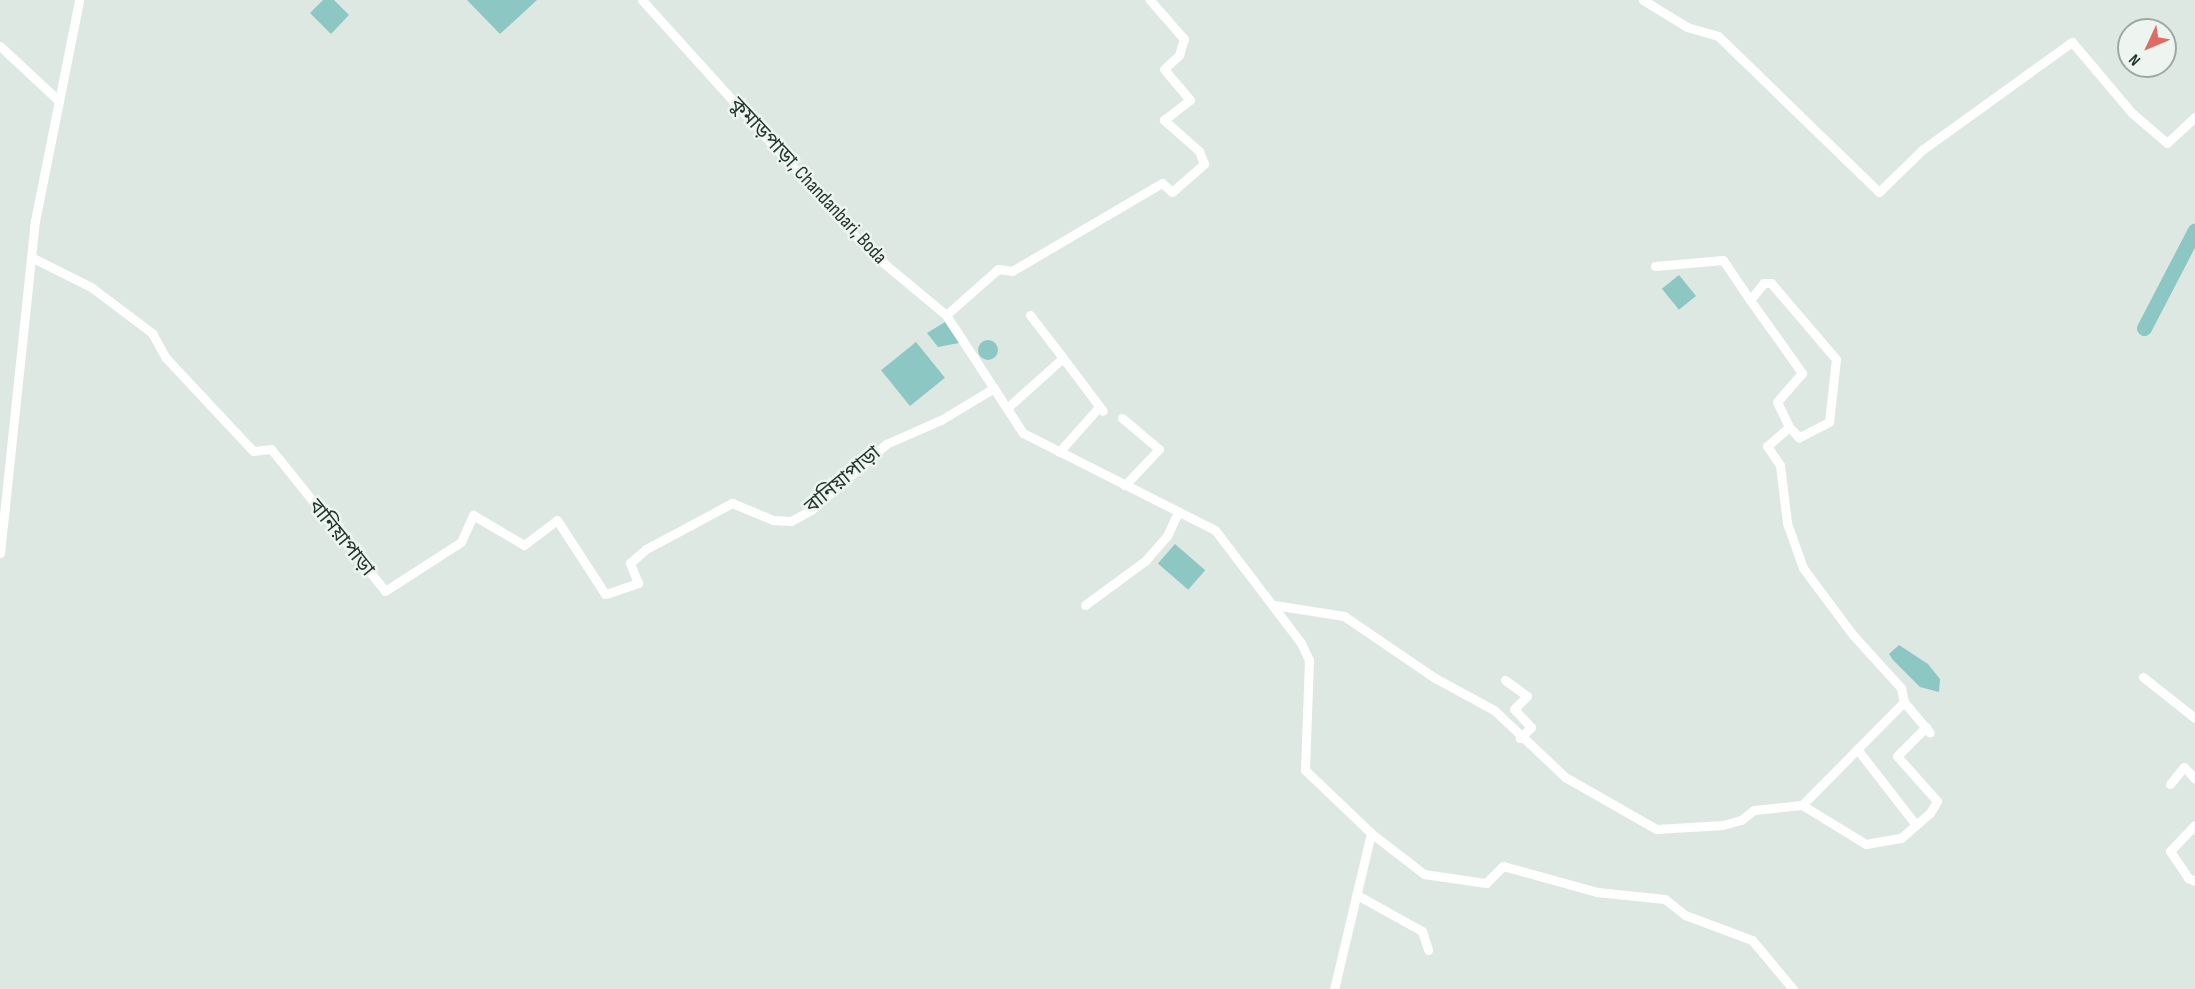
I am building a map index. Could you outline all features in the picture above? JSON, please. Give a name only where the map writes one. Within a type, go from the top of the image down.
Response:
[{"type":"street","points":[[0,554],[31,257],[58,100],[79,0]]},
{"type":"street","name":"কুমাড়পাড়া, Chandanbari, Boda","points":[[642,0],[868,250],[946,315],[1023,433],[1215,531],[1274,605],[1309,660],[1305,770],[1371,833],[1424,874],[1486,883],[1503,866],[1597,892],[1665,899],[1685,915],[1752,940],[1792,989]]},
{"type":"street","points":[[946,315],[998,269],[1012,271],[1162,183],[1172,192],[1204,164],[1199,150],[1164,120],[1190,100],[1164,69],[1179,55],[1184,39],[1150,0]]},
{"type":"street","points":[[1643,0],[1687,27],[1718,36],[1879,192],[1922,150],[2073,42],[2132,113],[2166,143],[2195,117]]},
{"type":"street","points":[[0,46],[58,100]]},
{"type":"street","name":"বানিয়াপাড়া","points":[[31,257],[81,281],[152,333],[165,358],[253,451],[271,449],[385,591],[461,542],[473,515],[524,545],[558,520],[605,594],[609,593],[638,583],[630,563],[646,549],[732,503],[773,520],[791,521],[811,510],[886,444],[941,420],[994,388]]},
{"type":"street","points":[[1655,266],[1723,260],[1750,300],[1802,373],[1777,402],[1789,427],[1799,437],[1829,422],[1836,359],[1770,283],[1764,283],[1750,300]]},
{"type":"street","points":[[1030,315],[1100,409],[1059,452]]},
{"type":"street","points":[[1007,408],[1063,358]]},
{"type":"street","points":[[1122,418],[1159,449],[1125,485]]},
{"type":"street","points":[[1274,605],[1344,616],[1435,678],[1494,710],[1520,738],[1565,777],[1656,829],[1723,825],[1741,820],[1754,810],[1802,805],[1866,844],[1901,838],[1937,801],[1897,756],[1928,730],[1904,702],[1901,688],[1853,635],[1803,568],[1787,523],[1780,465],[1767,446],[1789,427]]},
{"type":"street","points":[[1085,605],[1145,561],[1167,536],[1178,512]]},
{"type":"street","points":[[2143,677],[2195,718]]},
{"type":"street","points":[[1505,680],[1527,696],[1514,709],[1531,727],[1520,738]]},
{"type":"street","points":[[1802,805],[1904,702]]},
{"type":"street","points":[[1857,749],[1916,825]]},
{"type":"street","points":[[2170,784],[2184,767],[2195,778]]},
{"type":"street","points":[[2195,825],[2170,850],[2188,878],[2195,880]]},
{"type":"street","points":[[1335,989],[1371,833]]},
{"type":"street","points":[[1357,895],[1422,932],[1428,950]]},
{"type":"water","points":[[323,0],[334,0],[349,15],[331,34],[310,13]]},
{"type":"water","points":[[467,0],[537,0],[500,34]]},
{"type":"water","points":[[1679,275],[1696,296],[1679,310],[1662,289]]},
{"type":"water","points":[[945,322],[959,343],[938,347],[927,333]]},
{"type":"water","points":[[984,340],[992,340],[998,346],[998,354],[992,360],[984,360],[978,354],[978,346]]},
{"type":"water","points":[[916,342],[945,378],[910,406],[881,370]]},
{"type":"water","points":[[1175,544],[1205,570],[1188,590],[1158,564]]},
{"type":"water","points":[[1899,645],[1928,664],[1940,679],[1939,692],[1920,687],[1893,660],[1889,654]]},
{"type":"waterway","points":[[2144,328],[2195,230]]}]
